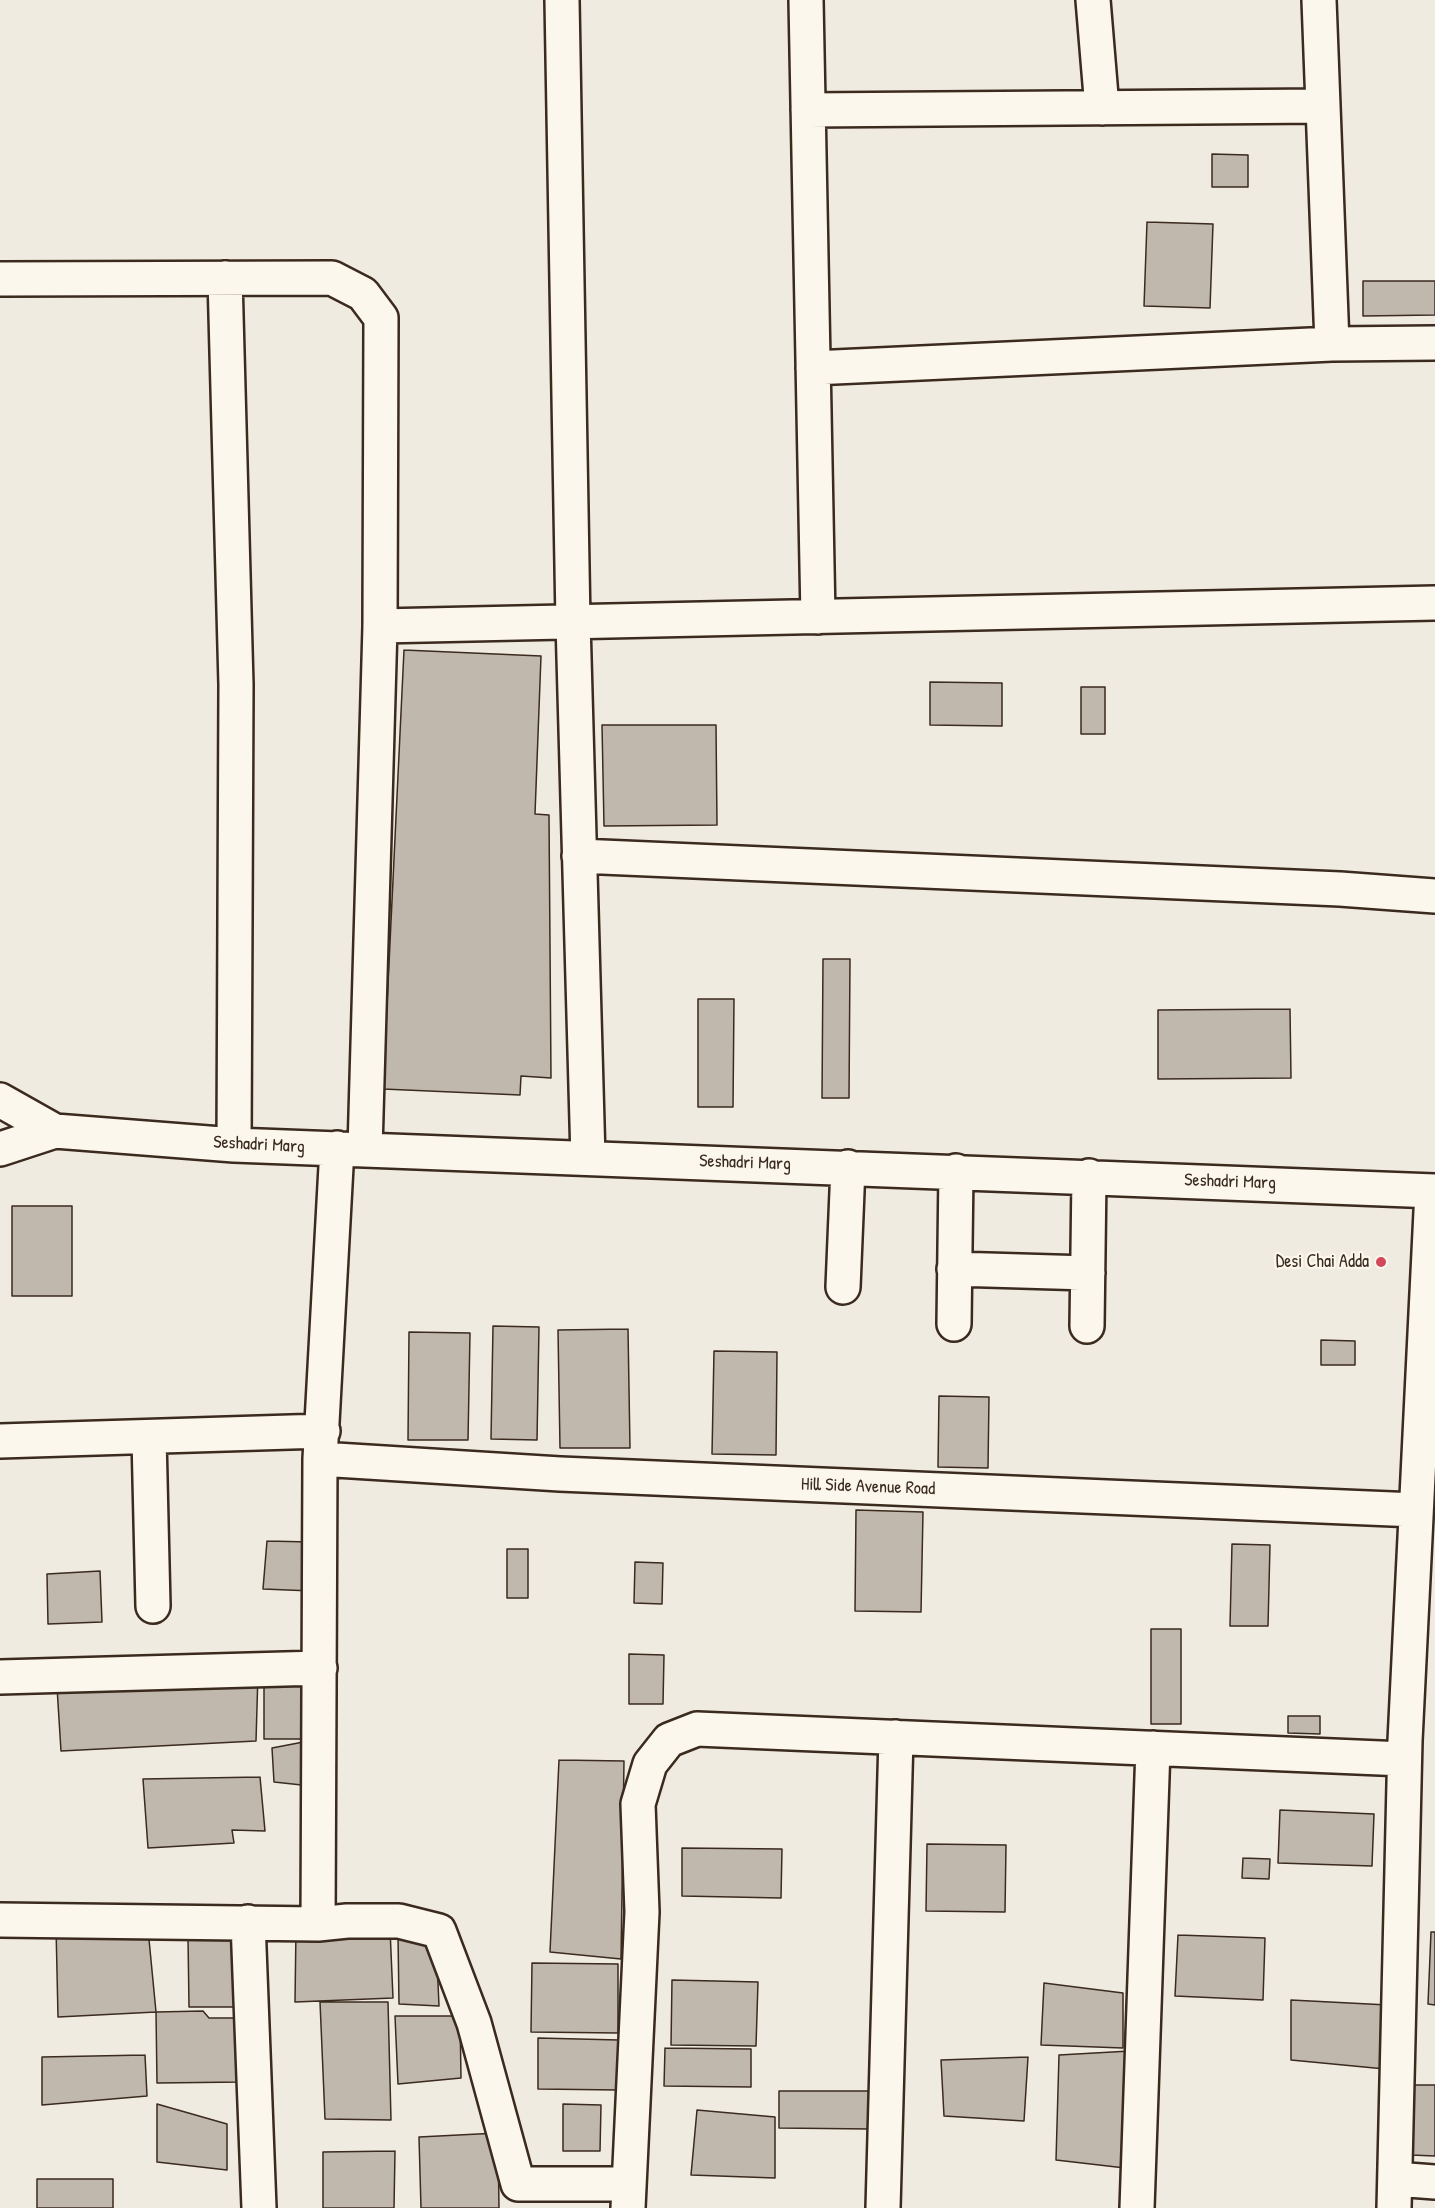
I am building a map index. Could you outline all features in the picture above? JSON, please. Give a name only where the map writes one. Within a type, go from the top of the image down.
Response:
[{"type":"street","points":[[562,0],[573,622],[588,1158]]},
{"type":"street","points":[[806,0],[818,617]]},
{"type":"street","points":[[1093,0],[1102,108]]},
{"type":"street","points":[[1319,0],[1332,344]]},
{"type":"street","points":[[808,110],[1323,106]]},
{"type":"street","points":[[225,278],[236,685],[234,1145]]},
{"type":"street","points":[[0,279],[332,278],[363,294],[381,318],[380,626],[351,1149],[322,1445],[318,1924]]},
{"type":"street","points":[[813,368],[1332,344],[1435,343]]},
{"type":"street","points":[[380,626],[1435,603]]},
{"type":"street","points":[[579,856],[1340,888],[1435,896]]},
{"type":"street","name":"Seshadri Marg","points":[[0,1100],[55,1131]]},
{"type":"street","name":"Seshadri Marg","points":[[0,1149],[55,1131],[234,1145],[1434,1191]]},
{"type":"street","points":[[843,1287],[848,1167]]},
{"type":"street","points":[[954,1324],[956,1171]]},
{"type":"street","points":[[1087,1326],[1089,1176]]},
{"type":"street","points":[[1434,1191],[1404,1759],[1394,2194],[1435,2182]]},
{"type":"street","points":[[954,1269],[1088,1273]]},
{"type":"street","points":[[149,1437],[153,1606]]},
{"type":"street","name":"Hill Side Avenue Road","points":[[0,1442],[149,1437],[322,1445],[560,1474],[1416,1510]]},
{"type":"street","points":[[0,1677],[320,1668]]},
{"type":"street","points":[[0,1920],[318,1924],[347,1921],[399,1921],[439,1931],[474,2023],[518,2196],[629,2196],[642,1912],[638,1804],[650,1764],[669,1740],[697,1729],[1404,1759]]},
{"type":"street","points":[[884,2208],[896,1737]]},
{"type":"street","points":[[1137,2208],[1152,1748]]},
{"type":"street","points":[[249,1922],[259,2208]]},
{"type":"building","points":[[1212,154],[1248,155],[1248,187],[1212,187]]},
{"type":"building","points":[[1147,222],[1213,224],[1210,308],[1144,306]]},
{"type":"building","points":[[1363,281],[1435,281],[1435,315],[1363,316]]},
{"type":"building","points":[[404,650],[541,656],[535,814],[549,815],[551,1078],[521,1076],[520,1095],[383,1089]]},
{"type":"building","points":[[930,682],[1002,683],[1002,726],[930,725]]},
{"type":"building","points":[[1081,687],[1105,687],[1105,734],[1081,734]]},
{"type":"building","points":[[602,725],[716,725],[717,825],[604,826]]},
{"type":"building","points":[[823,959],[850,959],[849,1098],[822,1098]]},
{"type":"building","points":[[698,999],[734,999],[733,1107],[698,1107]]},
{"type":"building","points":[[1290,1009],[1291,1078],[1158,1079],[1158,1010]]},
{"type":"building","points":[[12,1206],[72,1206],[72,1296],[12,1296]]},
{"type":"building","points":[[493,1326],[539,1327],[537,1440],[491,1439]]},
{"type":"building","points":[[628,1329],[630,1448],[560,1448],[558,1330]]},
{"type":"building","points":[[409,1332],[470,1333],[468,1440],[408,1440]]},
{"type":"building","points":[[1321,1340],[1355,1341],[1355,1365],[1321,1365]]},
{"type":"building","points":[[714,1351],[777,1352],[776,1455],[712,1454]]},
{"type":"building","points":[[939,1396],[989,1397],[988,1468],[938,1467]]},
{"type":"building","points":[[856,1510],[923,1512],[921,1612],[855,1611]]},
{"type":"building","points":[[267,1541],[310,1542],[312,1591],[263,1589]]},
{"type":"building","points":[[1232,1544],[1270,1545],[1268,1626],[1230,1626]]},
{"type":"building","points":[[507,1549],[528,1549],[528,1598],[507,1598]]},
{"type":"building","points":[[635,1562],[663,1563],[662,1604],[634,1603]]},
{"type":"building","points":[[100,1571],[102,1622],[48,1624],[47,1574]]},
{"type":"building","points":[[1151,1629],[1181,1629],[1181,1724],[1151,1724]]},
{"type":"building","points":[[629,1654],[664,1655],[663,1704],[629,1704]]},
{"type":"building","points":[[258,1673],[256,1741],[61,1751],[57,1687]]},
{"type":"building","points":[[264,1682],[319,1682],[319,1739],[264,1739]]},
{"type":"building","points":[[1288,1716],[1320,1716],[1320,1734],[1288,1733]]},
{"type":"building","points":[[319,1739],[311,1786],[274,1782],[272,1748]]},
{"type":"building","points":[[559,1760],[624,1761],[621,1959],[550,1952]]},
{"type":"building","points":[[260,1777],[265,1831],[232,1830],[234,1843],[148,1848],[143,1779]]},
{"type":"building","points":[[1280,1810],[1374,1814],[1372,1866],[1278,1863]]},
{"type":"building","points":[[927,1844],[1006,1845],[1005,1912],[926,1911]]},
{"type":"building","points":[[682,1848],[782,1849],[781,1898],[682,1896]]},
{"type":"building","points":[[1243,1858],[1270,1859],[1269,1879],[1242,1878]]},
{"type":"building","points":[[56,1927],[148,1929],[156,2012],[58,2017]]},
{"type":"building","points":[[296,1928],[390,1929],[393,1998],[295,2002]]},
{"type":"building","points":[[1431,1932],[1435,1932],[1435,2005],[1428,2004]]},
{"type":"building","points":[[398,1935],[436,1937],[439,2006],[399,2004]]},
{"type":"building","points":[[1178,1935],[1265,1938],[1263,2000],[1175,1996]]},
{"type":"building","points":[[188,1938],[235,1938],[240,2007],[189,2007]]},
{"type":"building","points":[[532,1963],[618,1964],[618,2033],[531,2032]]},
{"type":"building","points":[[672,1980],[758,1982],[756,2046],[671,2045]]},
{"type":"building","points":[[1044,1983],[1123,1993],[1123,2048],[1041,2045]]},
{"type":"building","points":[[1291,2000],[1388,2005],[1385,2069],[1291,2060]]},
{"type":"building","points":[[320,2002],[388,2002],[391,2120],[325,2119]]},
{"type":"building","points":[[203,2011],[209,2018],[241,2018],[242,2082],[157,2083],[156,2012]]},
{"type":"building","points":[[395,2016],[460,2016],[461,2078],[398,2084]]},
{"type":"building","points":[[538,2038],[619,2040],[619,2090],[538,2089]]},
{"type":"building","points":[[665,2048],[751,2049],[751,2087],[664,2086]]},
{"type":"building","points":[[1130,2051],[1125,2168],[1056,2160],[1059,2055]]},
{"type":"building","points":[[145,2055],[147,2096],[42,2105],[42,2057]]},
{"type":"building","points":[[1028,2057],[1024,2121],[944,2116],[941,2060]]},
{"type":"building","points":[[1413,2085],[1435,2085],[1435,2156],[1411,2155]]},
{"type":"building","points":[[779,2091],[870,2091],[870,2129],[779,2128]]},
{"type":"building","points":[[157,2104],[227,2124],[227,2170],[157,2162]]},
{"type":"building","points":[[563,2104],[601,2105],[600,2151],[563,2151]]},
{"type":"building","points":[[697,2110],[775,2117],[775,2178],[691,2175]]},
{"type":"building","points":[[498,2133],[499,2208],[421,2208],[419,2137]]},
{"type":"building","points":[[395,2151],[394,2208],[323,2208],[323,2152]]},
{"type":"building","points":[[37,2179],[113,2179],[113,2208],[37,2208]]},
{"type":"place","name":"Desi Chai Adda","points":[[1381,1262]]}]
